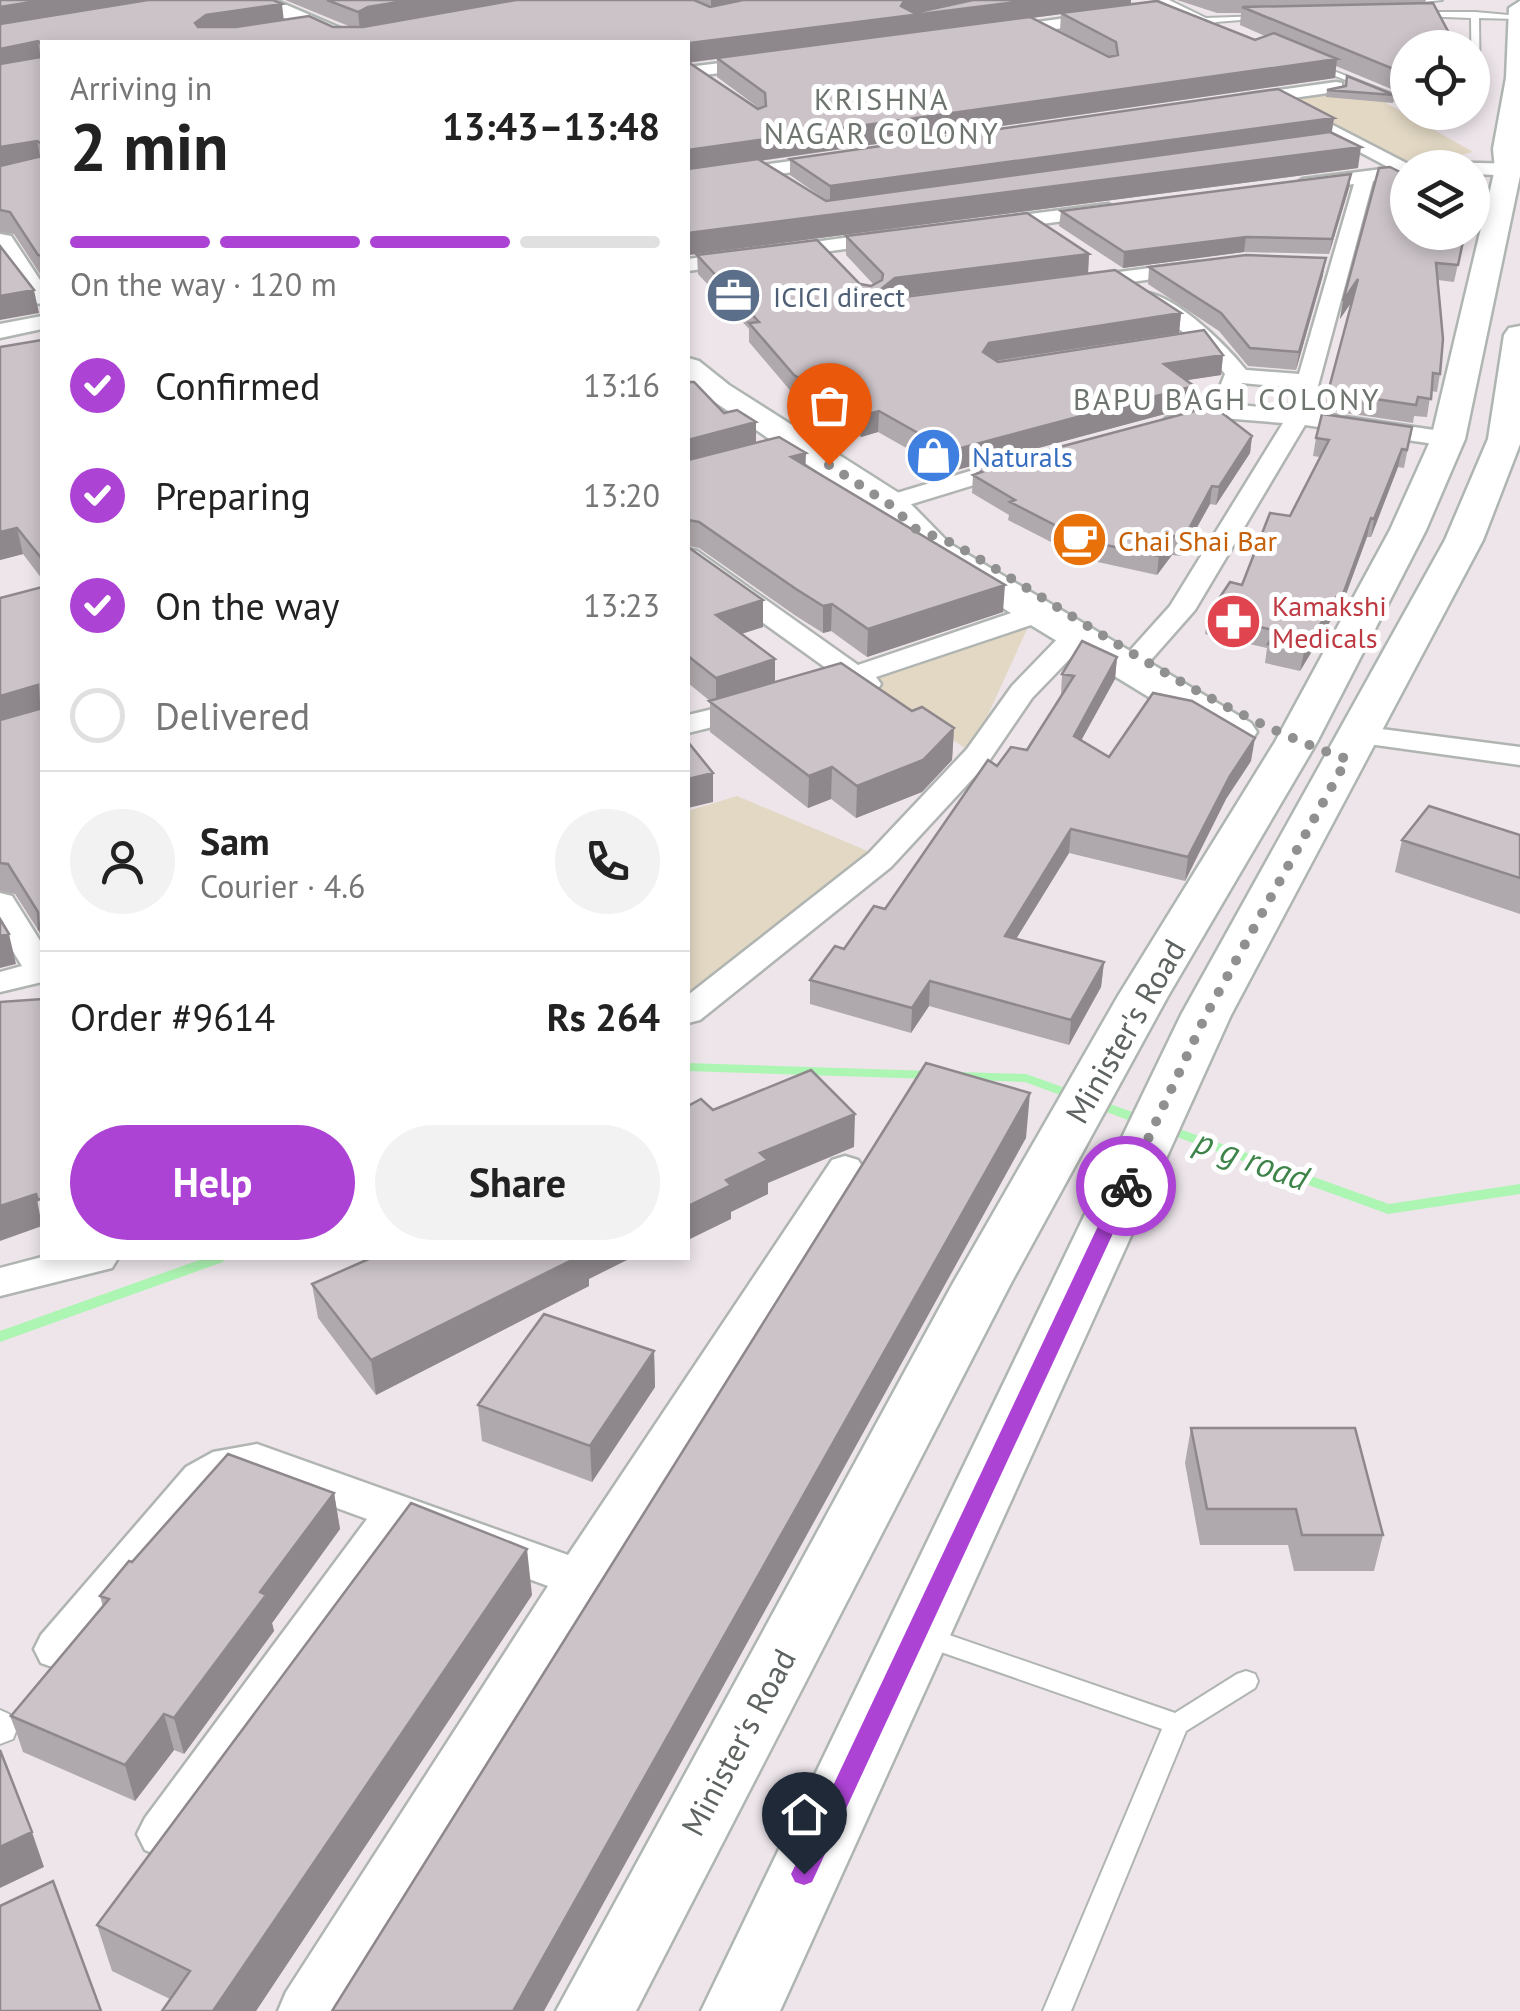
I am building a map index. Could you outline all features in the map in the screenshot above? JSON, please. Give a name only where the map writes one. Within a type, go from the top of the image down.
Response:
[{"type":"main road","points":[[256,0],[318,26],[362,38]]},
{"type":"main road","points":[[291,0],[362,38]]},
{"type":"main road","name":"Minister's Road","points":[[595,2011],[981,1285],[1143,996],[1291,750],[1408,530],[1448,439],[1514,170],[1506,149],[1518,78],[1513,13]]},
{"type":"main road","name":"Minister's Road","points":[[740,2011],[1206,1015],[1464,540],[1505,438],[1520,335]]},
{"type":"main road","points":[[690,372],[702,395],[782,450],[954,544],[1291,750]]},
{"type":"main road","points":[[903,516],[937,552],[1076,636],[1291,750],[1347,757]]},
{"type":"street","points":[[977,36],[1146,8],[1231,35]]},
{"type":"street","points":[[1002,13],[1063,44]]},
{"type":"street","points":[[282,31],[318,26]]},
{"type":"street","points":[[690,72],[780,56]]},
{"type":"street","points":[[690,73],[718,91]]},
{"type":"street","points":[[1223,103],[1336,87]]},
{"type":"street","points":[[1267,96],[1390,160]]},
{"type":"street","points":[[1316,145],[1352,140]]},
{"type":"street","points":[[690,181],[853,158]]},
{"type":"street","points":[[764,171],[794,192]]},
{"type":"street","points":[[1286,187],[1390,173]]},
{"type":"street","points":[[1140,655],[1181,610],[1298,418],[1333,264],[1365,176]]},
{"type":"street","points":[[973,227],[1128,207]]},
{"type":"street","points":[[1030,220],[1058,240]]},
{"type":"street","points":[[690,265],[916,234]]},
{"type":"street","points":[[0,240],[4,240],[40,295]]},
{"type":"street","points":[[821,246],[845,271]]},
{"type":"street","points":[[1086,259],[1208,340],[1239,376]]},
{"type":"street","points":[[1060,286],[1226,264]]},
{"type":"street","points":[[0,330],[40,324]]},
{"type":"street","points":[[1170,345],[1208,340]]},
{"type":"street","points":[[1222,412],[1232,379],[1239,376],[1308,382]]},
{"type":"street","points":[[1154,428],[1222,412],[1298,418],[1448,439]]},
{"type":"street","points":[[903,516],[1042,458]]},
{"type":"street","points":[[690,558],[886,696]]},
{"type":"street","points":[[690,587],[716,577]]},
{"type":"street","points":[[690,724],[729,716],[1039,613]]},
{"type":"street","points":[[690,1010],[880,860],[978,755],[1022,692],[1076,636]]},
{"type":"street","points":[[947,735],[978,755]]},
{"type":"street","points":[[1347,757],[1520,756]]},
{"type":"street","points":[[0,902],[40,967]]},
{"type":"street","points":[[0,982],[40,970]]},
{"type":"street","points":[[305,2011],[578,1578],[845,1170]]},
{"type":"street","points":[[0,1282],[90,1260]]},
{"type":"street","points":[[58,1649],[202,1478],[229,1464],[257,1460],[578,1578]]},
{"type":"street","points":[[163,1834],[398,1512]]},
{"type":"lane","points":[[1400,2],[1438,0]]},
{"type":"lane","points":[[1146,8],[1190,13],[1266,9]]},
{"type":"lane","points":[[1190,13],[1231,35]]},
{"type":"lane","points":[[1413,14],[1513,13]]},
{"type":"lane","points":[[1475,14],[1475,30]]},
{"type":"lane","points":[[1203,20],[1280,18]]},
{"type":"lane","points":[[1309,62],[1390,96]]},
{"type":"lane","points":[[916,1634],[1177,1724]]},
{"type":"lane","points":[[1057,2011],[1177,1724],[1246,1681]]},
{"type":"lane","points":[[0,1722],[4,1731],[0,1734]]},
{"type":"shaded area","points":[[1347,81],[1390,105],[1390,130],[1434,130],[1469,150],[1390,150],[1390,160],[1282,97]]},
{"type":"shaded area","points":[[1033,616],[971,752],[861,679]]},
{"type":"shaded area","points":[[737,796],[877,855],[690,999],[690,810]]},
{"type":"building","points":[[0,0],[44,0],[0,7]]},
{"type":"building","points":[[148,0],[273,0],[282,4],[206,15],[195,23],[198,27],[236,27],[309,16],[333,27],[363,27],[516,0],[694,0],[710,7],[743,0],[908,0],[901,6],[914,13],[973,0],[1031,0],[690,43],[40,40],[0,49],[0,24]]},
{"type":"building","points":[[327,0],[410,0],[358,12]]},
{"type":"building","points":[[1157,1],[1255,40],[1274,33],[1337,59],[690,150],[690,63],[758,109],[766,106],[765,93],[717,58],[1030,17],[1109,57],[1118,55],[1116,42],[1061,13]]},
{"type":"building","points":[[1433,3],[1447,30],[1390,30],[1390,68],[1242,7]]},
{"type":"building","points":[[40,57],[40,143],[0,147],[0,64]]},
{"type":"building","points":[[1347,76],[1390,95],[1327,90],[1346,86]]},
{"type":"building","points":[[1278,89],[1334,118],[830,186],[790,159]]},
{"type":"building","points":[[1330,132],[1361,147],[690,233],[690,169],[758,159],[826,201]]},
{"type":"building","points":[[40,156],[40,256],[10,212],[0,210],[0,166]]},
{"type":"building","points":[[1390,167],[1390,250],[1461,250],[1458,265],[1436,263],[1443,339],[1440,374],[1433,373],[1431,399],[1418,397],[1416,405],[1328,392],[1358,279],[1343,301],[1379,168]]},
{"type":"building","points":[[1351,174],[1332,239],[1246,237],[1124,252],[1061,211]]},
{"type":"building","points":[[1027,213],[1089,254],[895,278],[881,289],[896,298],[1115,270],[1181,313],[989,343],[983,352],[998,362],[1204,330],[1223,355],[1164,364],[1194,386],[950,451],[879,411],[861,416],[794,375],[749,323],[759,322],[697,255],[817,240],[860,284],[871,286],[882,280],[883,274],[846,236]]},
{"type":"building","points":[[0,246],[34,290],[0,296]]},
{"type":"building","points":[[1246,255],[1326,258],[1299,352],[1250,348],[1221,313],[1149,267]]},
{"type":"building","points":[[40,340],[40,557],[17,528],[0,532],[0,347]]},
{"type":"building","points":[[690,382],[724,413],[737,410],[756,422],[690,439]]},
{"type":"building","points":[[1213,406],[1252,436],[1219,487],[1212,486],[1184,538],[1174,536],[1159,556],[1086,541],[1010,502],[1015,500],[973,475],[982,472],[977,469]]},
{"type":"building","points":[[1322,414],[1412,427],[1407,450],[1402,449],[1374,519],[1371,518],[1342,597],[1337,596],[1304,652],[1268,644],[1277,631],[1208,615],[1230,582],[1242,585],[1270,513],[1290,516],[1329,440],[1316,438]]},
{"type":"building","points":[[779,437],[806,453],[791,457],[1005,585],[868,629],[832,604],[823,606],[699,522],[690,520],[690,459]]},
{"type":"building","points":[[690,548],[763,600],[716,615],[775,659],[716,678],[690,658]]},
{"type":"building","points":[[40,588],[39,929],[38,912],[8,864],[0,863],[0,720],[39,709],[38,685],[0,696],[0,598]]},
{"type":"building","points":[[1082,641],[1117,657],[1074,736],[1109,757],[1153,693],[1192,701],[1255,738],[1230,776],[1188,857],[1071,829],[1005,936],[1104,962],[1071,1020],[930,981],[912,1008],[810,980],[835,946],[844,949],[874,906],[885,909],[988,760],[997,766],[1011,747],[1027,750],[1074,676],[1062,674]]},
{"type":"building","points":[[841,663],[912,711],[922,707],[954,728],[923,760],[857,786],[832,767],[809,776],[709,701]]},
{"type":"building","points":[[690,744],[713,773],[690,779]]},
{"type":"building","points":[[1429,806],[1520,835],[1520,878],[1402,840]]},
{"type":"building","points":[[0,919],[9,934],[0,936]]},
{"type":"building","points":[[40,999],[40,1199],[36,1194],[0,1206],[0,1002]]},
{"type":"building","points":[[926,1063],[1030,1093],[513,2011],[332,2011]]},
{"type":"building","points":[[811,1070],[855,1114],[760,1153],[768,1160],[726,1180],[731,1185],[690,1205],[690,1105],[701,1099],[713,1110]]},
{"type":"building","points":[[366,1260],[572,1260],[371,1360],[312,1284]]},
{"type":"building","points":[[544,1314],[654,1351],[590,1446],[478,1405]]},
{"type":"building","points":[[1191,1428],[1355,1428],[1383,1535],[1302,1535],[1296,1509],[1207,1509]]},
{"type":"building","points":[[228,1454],[334,1493],[260,1592],[266,1595],[174,1718],[164,1714],[125,1765],[11,1716],[109,1599],[100,1596]]},
{"type":"building","points":[[411,1503],[527,1549],[213,2011],[162,2011],[190,1971],[97,1925]]},
{"type":"building","points":[[0,1750],[32,1832],[0,1847]]},
{"type":"building","points":[[53,1881],[101,2011],[0,2011],[0,1906]]},
{"type":"waterway","name":"p g road","points":[[690,1067],[932,1075]]},
{"type":"waterway","name":"p g road","points":[[957,1076],[1026,1078],[1144,1121]]},
{"type":"waterway","name":"p g road","points":[[1163,1127],[1388,1209],[1520,1189]]},
{"type":"waterway","name":"p g road","points":[[0,1337],[212,1260]]},
{"type":"way so far","points":[[829,465],[889,504],[916,529],[954,544],[1234,710],[1296,742],[1347,759],[1206,1015],[1126,1186]]},
{"type":"place","name":"ICICI direct","points":[[734,296]]},
{"type":"place","name":"Naturals","points":[[933,456]]},
{"type":"place","name":"Chai Shai Bar","points":[[1079,540]]},
{"type":"place","name":"Kamakshi Medicals","points":[[1233,621]]},
{"type":"district","name":"KRISHNA NAGAR COLONY","points":[[882,115]]},
{"type":"district","name":"BAPU BAGH COLONY","points":[[1227,398]]},
{"type":"route","points":[[804,1874],[1126,1186]]}]
